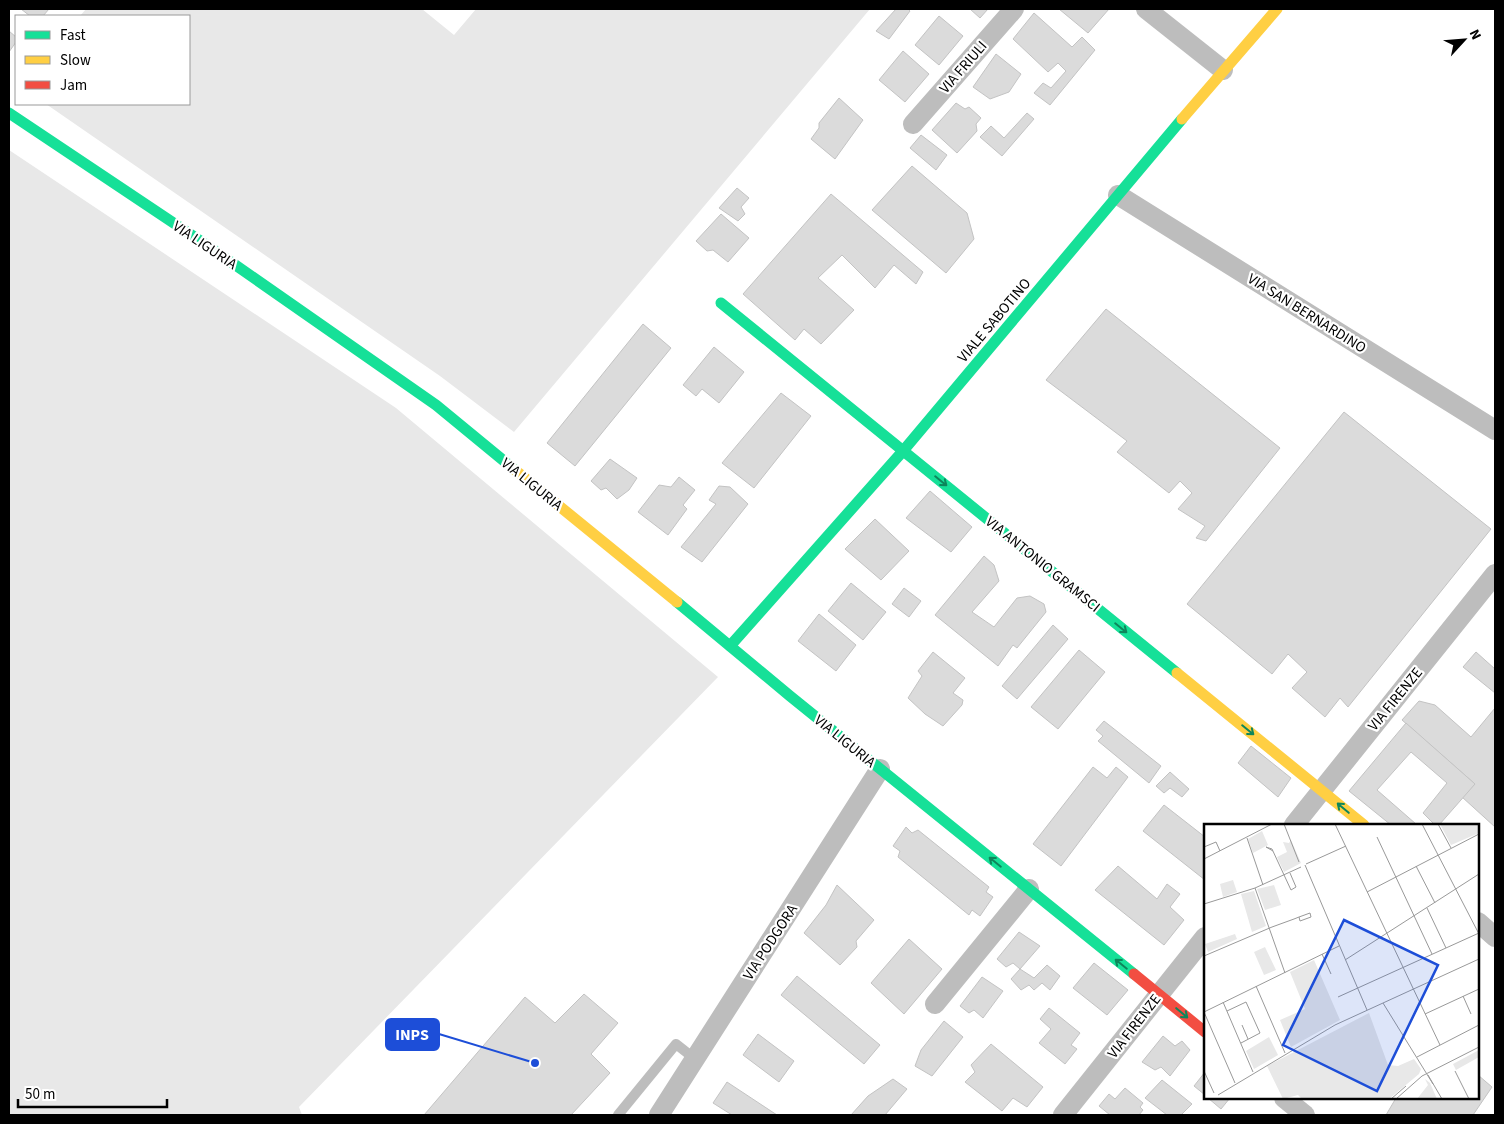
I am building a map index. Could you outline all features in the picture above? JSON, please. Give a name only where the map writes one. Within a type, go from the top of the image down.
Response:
[{"type":"street","name":"VIA FRIULI","points":[[913,124],[1014,9]]},
{"type":"street","points":[[1146,9],[1223,70]]},
{"type":"street","name":"VIALE SABOTINO","points":[[730,646],[903,451],[1223,70],[1277,9]]},
{"type":"street","name":"VIA LIGURIA","points":[[9,112],[211,248],[436,405],[880,769],[1204,1031]]},
{"type":"street","name":"VIA SAN BERNARDINO","points":[[1118,195],[1495,430]]},
{"type":"street","name":"VIA ANTONIO GRAMSCI","points":[[721,303],[1363,824]]},
{"type":"street","name":"VIA FIRENZE","points":[[1295,824],[1495,574]]},
{"type":"street","name":"VIA PODGORA","points":[[659,1115],[880,769]]},
{"type":"street","points":[[935,1004],[1029,889]]},
{"type":"street","points":[[1479,923],[1495,937]]},
{"type":"street","name":"VIA FIRENZE","points":[[1063,1115],[1204,937]]},
{"type":"street","points":[[1285,1099],[1305,1115]]},
{"type":"lane","points":[[618,1115],[676,1044],[695,1059]]},
{"type":"shaded area","points":[[86,9],[422,9],[454,35],[476,9],[870,9],[514,432],[440,376],[47,105],[190,105],[190,15],[81,15]]},
{"type":"shaded area","points":[[9,150],[396,408],[718,677],[299,1107],[302,1115],[9,1115]]},
{"type":"building","points":[[21,9],[49,9],[44,15],[29,15]]},
{"type":"building","points":[[896,9],[908,9],[910,11],[889,39],[876,31]]},
{"type":"building","points":[[970,9],[988,9],[980,18]]},
{"type":"building","points":[[1059,9],[1109,9],[1088,33]]},
{"type":"building","points":[[1034,13],[1072,47],[1082,37],[1095,50],[1050,105],[1034,93],[1043,83],[1051,88],[1066,71],[1058,63],[1048,72],[1013,39]]},
{"type":"building","points":[[939,16],[963,36],[939,65],[915,45]]},
{"type":"building","points":[[9,31],[15,36],[15,43],[9,52]]},
{"type":"building","points":[[903,51],[929,74],[905,102],[879,80]]},
{"type":"building","points":[[996,54],[1021,74],[1009,92],[990,99],[973,87]]},
{"type":"building","points":[[839,98],[863,120],[835,159],[811,139],[819,128],[819,123]]},
{"type":"building","points":[[956,103],[965,109],[969,107],[981,118],[976,124],[977,131],[957,153],[932,130]]},
{"type":"building","points":[[1027,113],[1034,119],[1002,156],[980,137],[991,126],[1004,138]]},
{"type":"building","points":[[921,135],[947,155],[936,170],[910,148]]},
{"type":"building","points":[[912,166],[967,213],[974,239],[946,273],[872,210]]},
{"type":"building","points":[[737,188],[749,198],[741,207],[745,214],[738,221],[719,208]]},
{"type":"building","points":[[831,194],[923,272],[916,284],[894,265],[875,288],[842,255],[818,278],[854,310],[821,344],[804,329],[795,340],[743,294]]},
{"type":"building","points":[[721,214],[749,238],[728,262],[713,250],[707,251],[696,241]]},
{"type":"building","points":[[1106,309],[1280,448],[1206,541],[1196,538],[1205,526],[1178,509],[1192,493],[1180,481],[1169,493],[1117,452],[1127,441],[1046,380]]},
{"type":"building","points":[[643,324],[671,348],[575,466],[547,443]]},
{"type":"building","points":[[714,347],[744,372],[719,403],[702,389],[696,396],[683,385]]},
{"type":"building","points":[[781,393],[811,416],[754,488],[722,463]]},
{"type":"building","points":[[1344,412],[1491,529],[1348,707],[1340,698],[1325,717],[1292,688],[1307,672],[1288,654],[1272,674],[1187,604]]},
{"type":"building","points":[[610,459],[637,478],[629,490],[617,499],[606,488],[601,490],[591,481]]},
{"type":"building","points":[[679,477],[695,490],[683,505],[687,509],[668,535],[638,512],[659,485],[671,487]]},
{"type":"building","points":[[719,486],[730,487],[748,504],[702,562],[681,547],[716,504],[709,500]]},
{"type":"building","points":[[930,491],[972,527],[951,552],[906,518]]},
{"type":"building","points":[[875,519],[909,551],[881,580],[845,549]]},
{"type":"building","points":[[984,556],[994,565],[999,581],[972,612],[994,627],[1017,598],[1030,596],[1044,604],[1046,612],[1017,648],[1013,645],[998,666],[935,615]]},
{"type":"building","points":[[851,583],[886,612],[863,640],[828,611]]},
{"type":"building","points":[[904,588],[921,601],[909,617],[892,604]]},
{"type":"building","points":[[819,614],[856,645],[836,671],[798,641]]},
{"type":"building","points":[[1053,625],[1068,639],[1017,699],[1002,686]]},
{"type":"building","points":[[1079,650],[1105,672],[1058,729],[1031,707]]},
{"type":"building","points":[[933,652],[965,678],[953,693],[963,700],[962,705],[943,726],[925,714],[908,698],[922,676],[918,671]]},
{"type":"building","points":[[1476,652],[1495,669],[1495,693],[1463,667]]},
{"type":"building","points":[[1419,701],[1435,705],[1471,737],[1495,708],[1495,827],[1462,797],[1475,784],[1402,720]]},
{"type":"building","points":[[1104,721],[1161,766],[1149,783],[1098,741],[1103,736],[1096,730]]},
{"type":"building","points":[[1406,723],[1475,784],[1440,824],[1434,824],[1423,813],[1447,783],[1411,752],[1377,790],[1416,824],[1390,824],[1349,791]]},
{"type":"building","points":[[1251,746],[1291,778],[1278,797],[1238,763]]},
{"type":"building","points":[[1093,767],[1107,778],[1116,767],[1128,777],[1061,866],[1033,844]]},
{"type":"building","points":[[1170,772],[1189,789],[1182,797],[1170,788],[1164,793],[1156,786]]},
{"type":"building","points":[[1164,805],[1204,836],[1204,879],[1143,831]]},
{"type":"building","points":[[906,827],[912,833],[918,830],[989,887],[986,892],[993,897],[980,916],[972,910],[969,915],[898,857],[900,851],[893,846]]},
{"type":"building","points":[[1118,866],[1157,899],[1167,884],[1180,894],[1170,907],[1184,920],[1164,945],[1095,890]]},
{"type":"building","points":[[837,885],[874,920],[856,941],[857,947],[840,965],[804,933],[826,905]]},
{"type":"building","points":[[1019,932],[1040,946],[1020,969],[1013,963],[1006,967],[997,959]]},
{"type":"building","points":[[909,939],[942,969],[904,1014],[871,983]]},
{"type":"building","points":[[1094,963],[1128,990],[1107,1015],[1073,988]]},
{"type":"building","points":[[1047,965],[1060,976],[1050,990],[1042,983],[1034,990],[1029,985],[1021,990],[1011,979],[1020,969],[1034,978]]},
{"type":"building","points":[[797,976],[880,1045],[864,1064],[781,995]]},
{"type":"building","points":[[982,977],[1003,991],[983,1018],[974,1010],[969,1013],[960,1006]]},
{"type":"building","points":[[584,994],[618,1023],[591,1054],[610,1073],[571,1115],[424,1115],[525,997],[555,1023]]},
{"type":"building","points":[[1049,1008],[1080,1033],[1071,1045],[1077,1049],[1065,1064],[1039,1043],[1051,1029],[1040,1019]]},
{"type":"building","points":[[944,1021],[963,1037],[932,1076],[915,1066],[921,1050]]},
{"type":"building","points":[[758,1034],[794,1061],[779,1082],[743,1055]]},
{"type":"building","points":[[1163,1036],[1175,1046],[1182,1041],[1190,1050],[1170,1076],[1161,1067],[1155,1070],[1142,1062]]},
{"type":"building","points":[[991,1044],[1043,1087],[1027,1107],[1013,1098],[1002,1111],[965,1082],[975,1072],[971,1065]]},
{"type":"building","points":[[1204,1073],[1204,1094],[1194,1086]]},
{"type":"building","points":[[1479,1076],[1492,1087],[1473,1115],[1386,1115],[1395,1099],[1479,1099]]},
{"type":"building","points":[[893,1079],[907,1089],[885,1115],[851,1115],[868,1096]]},
{"type":"building","points":[[1162,1080],[1192,1104],[1181,1115],[1167,1115],[1145,1098]]},
{"type":"building","points":[[727,1082],[777,1115],[732,1115],[713,1103]]},
{"type":"building","points":[[1125,1088],[1143,1103],[1140,1107],[1143,1110],[1139,1115],[1110,1115],[1099,1106],[1109,1094],[1115,1099]]},
{"type":"building","points":[[1209,1099],[1229,1099],[1221,1109]]},
{"type":"traffic: fast","points":[[9,113],[211,248],[436,405],[515,470]]},
{"type":"traffic: fast","points":[[730,646],[903,451],[1182,119]]},
{"type":"traffic: fast","points":[[721,303],[1177,673]]},
{"type":"traffic: fast","points":[[677,602],[790,696],[1134,974]]},
{"type":"traffic: slow","points":[[1182,119],[1277,9]]},
{"type":"traffic: slow","points":[[515,470],[677,602]]},
{"type":"traffic: slow","points":[[1177,673],[1363,824]]},
{"type":"traffic: jam","points":[[1134,974],[1204,1031]]},
{"type":"place","name":"INPS","points":[[535,1063]]}]
